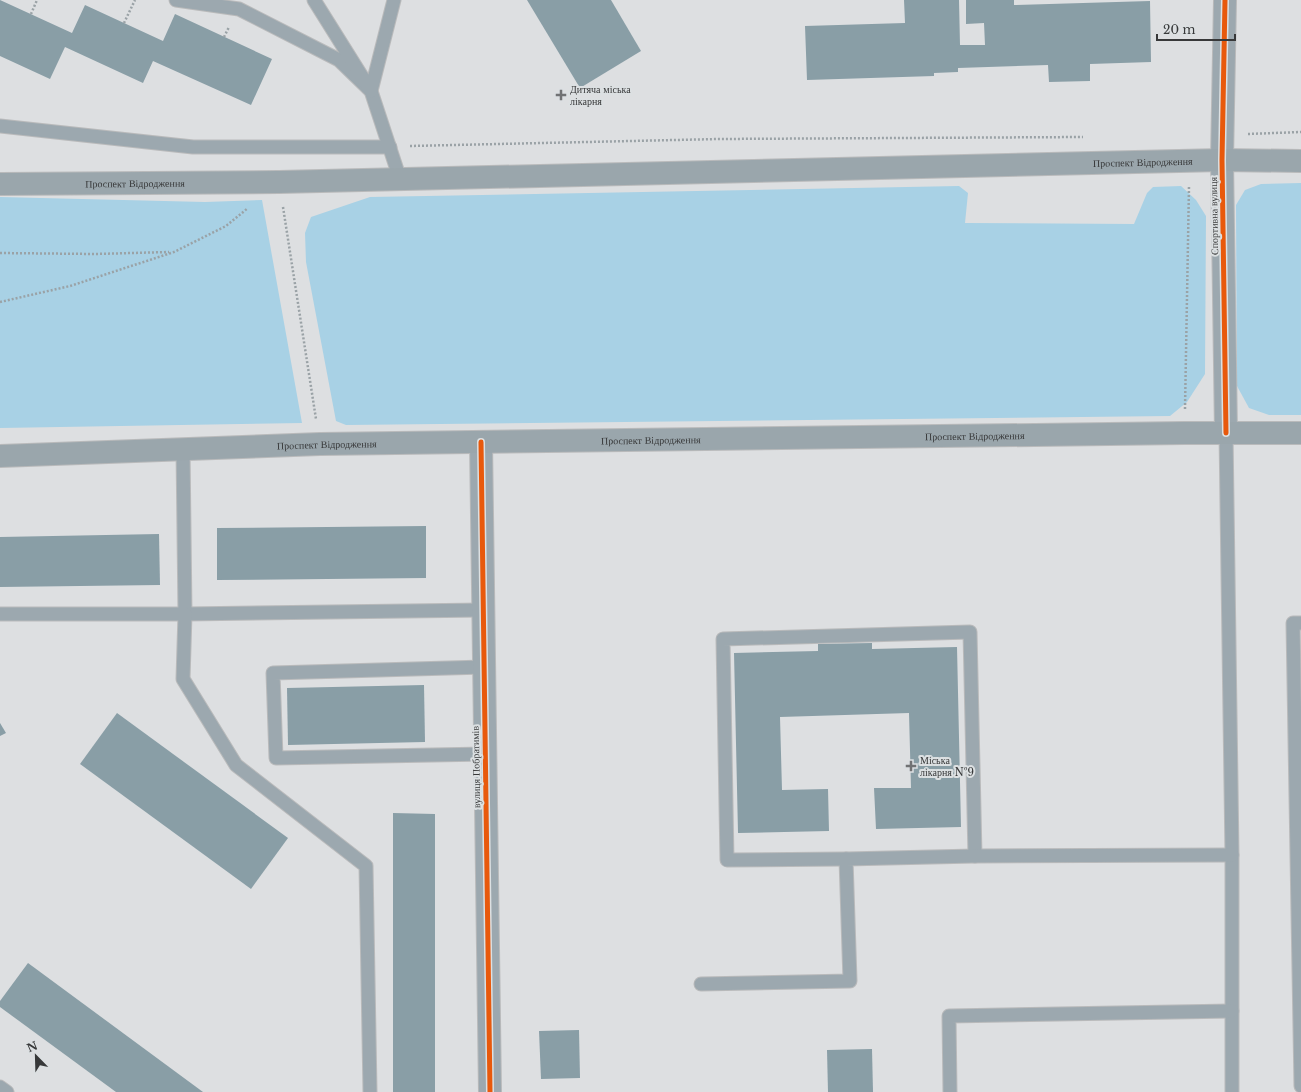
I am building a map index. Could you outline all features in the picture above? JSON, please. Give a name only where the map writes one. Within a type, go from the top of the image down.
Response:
[{"type":"main road","name":"Проспект Відродження","points":[[0,184],[279,182],[1222,160],[1301,161]]},
{"type":"main road","name":"Проспект Відродження","points":[[0,456],[320,444],[1184,433],[1301,433]]},
{"type":"street","name":"Спортивна вулиця","points":[[1225,0],[1222,160],[1226,433]]},
{"type":"street","name":"вулиця Побратимів","points":[[481,442],[490,1092]]},
{"type":"lane","points":[[176,0],[239,9],[338,60],[371,91]]},
{"type":"lane","points":[[314,0],[371,91],[400,179]]},
{"type":"lane","points":[[371,91],[394,0]]},
{"type":"lane","points":[[0,126],[193,147],[390,147]]},
{"type":"lane","points":[[1226,433],[1232,855],[1232,1092]]},
{"type":"lane","points":[[183,449],[185,614],[183,679],[236,765],[366,866],[370,1092]]},
{"type":"lane","points":[[0,614],[185,614],[483,610]]},
{"type":"lane","points":[[1301,623],[1293,623],[1298,783],[1301,1086]]},
{"type":"lane","points":[[975,856],[970,632],[723,639],[727,860],[975,856],[1232,855]]},
{"type":"lane","points":[[484,667],[273,672],[276,758],[485,754]]},
{"type":"lane","points":[[701,984],[850,981],[846,859]]},
{"type":"lane","points":[[950,1092],[948,1016],[1232,1011]]},
{"type":"lane","points":[[0,1087],[7,1092]]},
{"type":"path","points":[[31,14],[37,0]]},
{"type":"path","points":[[124,23],[135,0]]},
{"type":"path","points":[[390,147],[719,139],[1085,137]]},
{"type":"path","points":[[1184,433],[1190,161]]},
{"type":"path","points":[[279,182],[320,444]]},
{"type":"path","points":[[0,302],[70,286],[174,252],[226,226],[249,206]]},
{"type":"path","points":[[0,253],[95,254],[174,252]]},
{"type":"shaded area","points":[[1301,183],[1301,415],[1269,415],[1249,408],[1237,386],[1236,205],[1245,190],[1261,184]]},
{"type":"shaded area","points":[[959,186],[968,193],[965,223],[1134,224],[1147,193],[1153,187],[1181,186],[1196,200],[1206,216],[1205,374],[1187,402],[1170,416],[346,425],[336,421],[306,262],[305,233],[311,217],[370,197]]},
{"type":"shaded area","points":[[0,197],[205,202],[262,200],[302,423],[0,428]]},
{"type":"building","points":[[0,0],[72,33],[85,5],[163,41],[175,14],[272,59],[251,105],[153,61],[143,83],[65,47],[50,79],[0,56]]},
{"type":"building","points":[[527,0],[611,0],[641,51],[580,88]]},
{"type":"building","points":[[904,0],[959,0],[960,45],[985,45],[984,23],[966,24],[966,0],[1014,0],[1014,5],[1150,1],[1151,62],[1090,64],[1090,81],[1049,82],[1048,65],[958,68],[958,72],[934,73],[934,76],[807,80],[805,26],[905,23]]},
{"type":"building","points":[[426,526],[426,578],[217,580],[217,528]]},
{"type":"building","points":[[159,534],[160,585],[0,587],[0,537]]},
{"type":"building","points":[[872,643],[872,649],[957,647],[961,827],[876,829],[874,788],[911,788],[909,713],[780,717],[782,790],[828,789],[829,831],[738,833],[734,653],[818,651],[818,644]]},
{"type":"building","points":[[424,685],[425,742],[288,745],[287,688]]},
{"type":"building","points":[[117,713],[288,838],[251,889],[80,764]]},
{"type":"building","points":[[0,723],[6,733],[0,736]]},
{"type":"building","points":[[393,813],[435,814],[435,1092],[393,1092]]},
{"type":"building","points":[[28,963],[203,1092],[116,1092],[0,1007],[0,1001]]},
{"type":"building","points":[[579,1030],[580,1078],[541,1079],[539,1031]]},
{"type":"building","points":[[872,1049],[873,1092],[828,1092],[827,1050]]},
{"type":"cycle path","points":[[1225,0],[1222,160],[1226,433]]},
{"type":"cycle path","points":[[481,442],[490,1092]]},
{"type":"place","name":"Дитяча міська лікарня","points":[[561,95]]},
{"type":"place","name":"Міська лікарня №9","points":[[911,766]]}]
